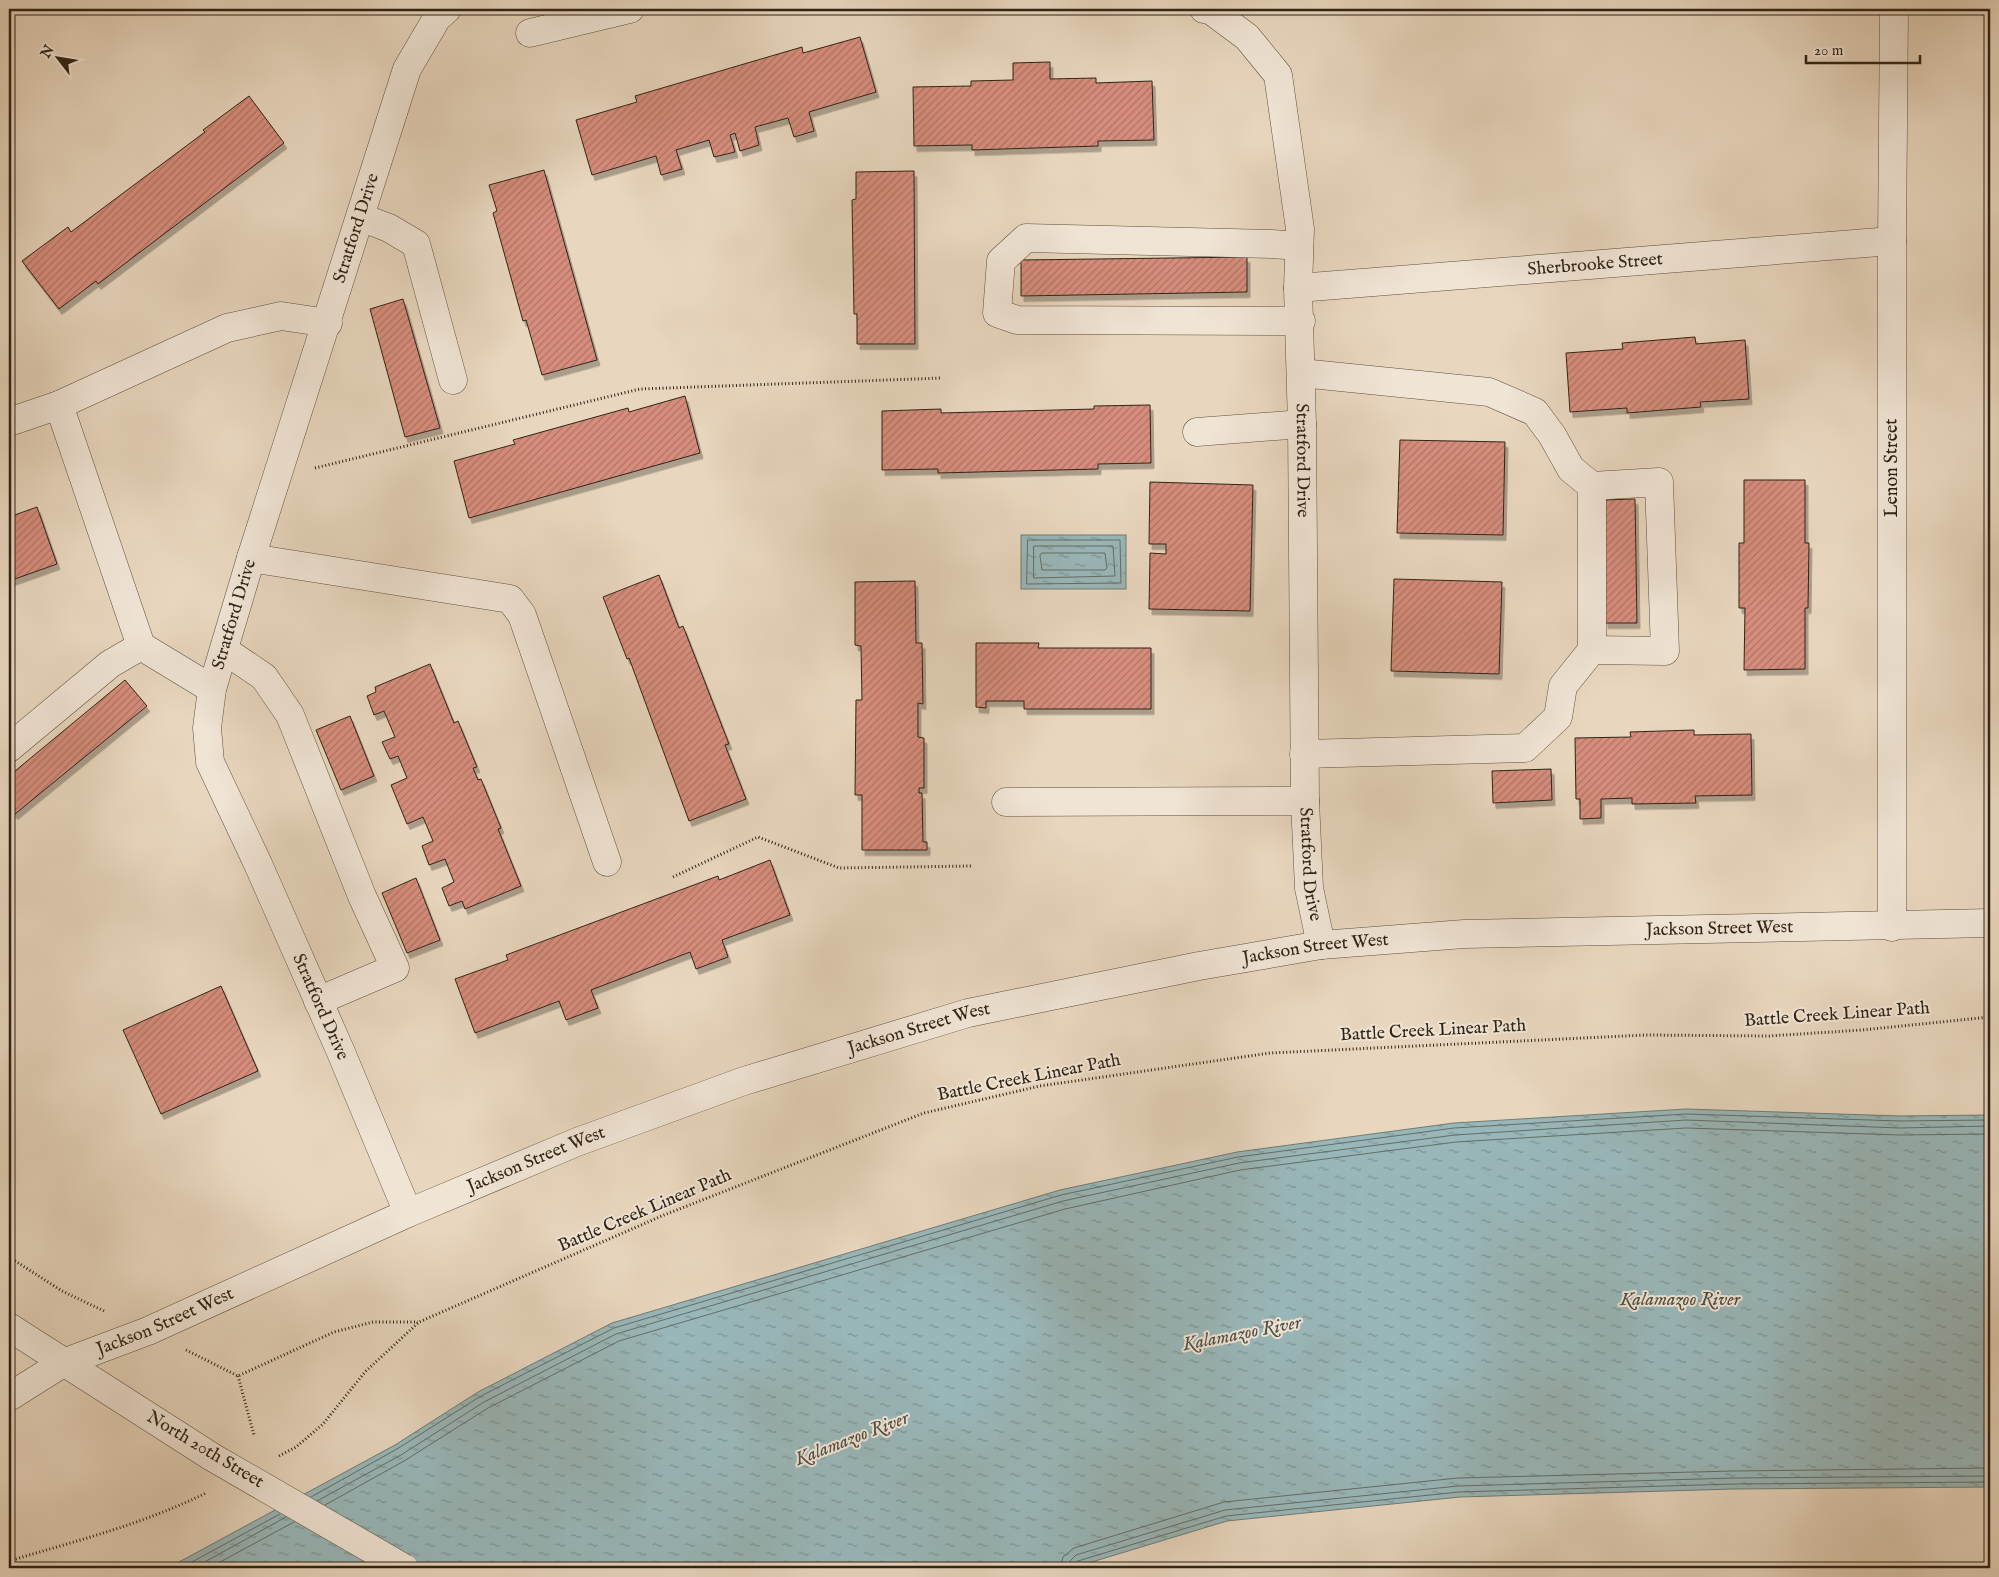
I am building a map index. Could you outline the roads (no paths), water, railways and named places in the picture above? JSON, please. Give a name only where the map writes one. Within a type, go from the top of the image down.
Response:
[{"type":"street","name":"Stratford Drive","points":[[408,1214],[258,864],[210,762],[207,728],[212,689],[251,558],[328,323],[407,70],[437,18],[447,9]]},
{"type":"street","points":[[530,33],[630,9]]},
{"type":"street","name":"Stratford Drive","points":[[1204,9],[1212,11],[1247,37],[1278,75],[1300,229],[1298,288],[1301,321],[1305,801],[1309,888],[1321,945]]},
{"type":"street","name":"Lenon Street","points":[[1892,927],[1894,9]]},
{"type":"street","points":[[360,218],[389,228],[416,244],[453,380]]},
{"type":"street","points":[[1299,246],[1026,238],[1002,261],[997,313],[1017,320],[1301,321]]},
{"type":"street","name":"Sherbrooke Street","points":[[1298,288],[1892,241]]},
{"type":"street","points":[[9,422],[59,405],[227,328],[281,316],[328,323]]},
{"type":"street","points":[[1301,373],[1489,392],[1535,412],[1552,435],[1571,469],[1592,486],[1659,482],[1664,651],[1592,650]]},
{"type":"street","points":[[59,405],[141,646],[212,689]]},
{"type":"street","points":[[1197,432],[1302,424]]},
{"type":"street","points":[[1304,754],[1526,748],[1558,717],[1563,686],[1592,650],[1592,486]]},
{"type":"street","points":[[251,558],[510,598],[522,615],[607,862]]},
{"type":"street","points":[[9,748],[110,664],[141,646]]},
{"type":"street","points":[[224,650],[264,677],[290,715],[362,896],[395,968],[318,1001]]},
{"type":"street","points":[[1006,802],[1305,801]]},
{"type":"street","name":"Jackson Street West","points":[[9,1396],[63,1363],[148,1332],[408,1214],[577,1142],[744,1080],[959,1016],[1200,966],[1321,945],[1464,934],[1892,927],[1990,923]]},
{"type":"street","name":"North 20th Street","points":[[9,1327],[212,1457],[404,1568]]},
{"type":"water","points":[[1021,535],[1126,535],[1126,589],[1021,589]]},
{"type":"water","name":"Kalamazoo River","points":[[1686,1109],[1900,1116],[1990,1115],[1990,1487],[1734,1489],[1460,1497],[1227,1521],[1072,1568],[168,1568],[395,1445],[478,1392],[612,1323],[1060,1190],[1237,1152],[1454,1123]]}]
